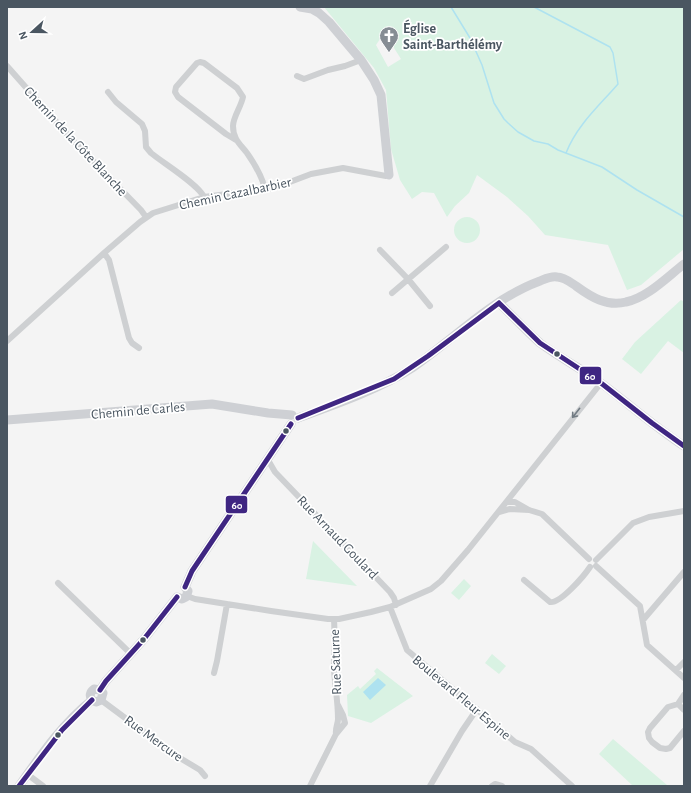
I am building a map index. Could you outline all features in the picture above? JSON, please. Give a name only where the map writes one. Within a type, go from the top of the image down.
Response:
[{"type":"street","points":[[300,7],[312,9],[319,13],[337,31],[361,60],[374,80],[381,96],[389,175]]},
{"type":"street","points":[[297,76],[304,79],[361,60]]},
{"type":"street","points":[[236,140],[233,124],[243,97],[237,88],[204,63],[197,63],[176,87],[175,92],[178,97],[236,140],[247,153],[263,181],[265,189]]},
{"type":"street","name":"Chemin de la Côte Blanche","points":[[7,66],[68,135],[141,210],[146,217]]},
{"type":"street","points":[[108,92],[116,102],[142,124],[145,131],[146,146],[150,153],[194,186],[202,193],[204,197]]},
{"type":"street","name":"Chemin Cazalbarbier","points":[[7,341],[104,253],[146,217],[153,213],[204,197],[265,189],[285,184],[311,174],[343,168],[386,176],[389,175]]},
{"type":"street","points":[[392,293],[446,247]]},
{"type":"street","points":[[380,250],[408,279],[430,306]]},
{"type":"street","points":[[104,253],[109,260],[129,338],[132,343],[140,348]]},
{"type":"street","points":[[189,594],[192,571],[265,463],[292,420],[394,379],[499,303],[535,283],[556,277],[562,278],[596,299],[613,303],[624,303],[644,294],[684,264]]},
{"type":"street","points":[[499,303],[541,343],[601,383],[662,431],[684,446]]},
{"type":"street","points":[[97,700],[90,696],[91,692],[94,689],[100,690],[106,680],[131,654],[177,597],[176,590],[180,586],[189,594],[227,604],[334,619],[393,606],[431,589],[441,581],[463,557],[578,409],[601,383]]},
{"type":"street","name":"Chemin de Carles","points":[[7,420],[212,404],[268,413],[292,420]]},
{"type":"street","name":"Rue Arnaud Goulard","points":[[265,463],[390,592],[394,598],[393,606]]},
{"type":"street","points":[[507,502],[515,502],[529,510],[542,514],[589,559],[593,558],[594,564],[640,606],[647,645],[684,678]]},
{"type":"street","points":[[499,512],[510,509],[529,510]]},
{"type":"street","points":[[524,580],[553,603],[562,598],[633,524],[649,517],[684,511]]},
{"type":"street","points":[[643,620],[684,572]]},
{"type":"street","points":[[58,583],[131,654]]},
{"type":"street","points":[[214,673],[227,604]]},
{"type":"street","name":"Boulevard Fleur Espine","points":[[393,606],[407,650],[515,742],[531,749],[572,786]]},
{"type":"street","name":"Rue Saturne","points":[[310,786],[336,734],[338,724],[333,644],[335,636],[334,619]]},
{"type":"street","points":[[676,670],[684,662]]},
{"type":"street","points":[[684,695],[678,704],[668,707],[648,732],[649,738],[652,742],[660,748],[666,749],[670,748],[684,731]]},
{"type":"street","points":[[18,786],[57,733],[82,708],[97,700]]},
{"type":"street","name":"Rue Mercure","points":[[97,700],[175,755],[200,770],[205,776]]},
{"type":"street","points":[[678,704],[684,710]]},
{"type":"street","points":[[430,786],[477,710]]},
{"type":"street","points":[[27,774],[43,786]]},
{"type":"street","points":[[492,786],[495,784],[502,786]]},
{"type":"green space","points":[[324,7],[684,7],[684,249],[641,285],[627,290],[608,245],[545,235],[528,216],[507,197],[477,175],[469,193],[455,206],[447,217],[434,193],[422,192],[412,199],[400,180],[391,149],[386,90],[374,68]],"holes":[[[387,37],[401,59],[388,67],[376,45],[380,39]]]},
{"type":"green space","points":[[467,217],[476,221],[480,230],[476,239],[467,243],[458,239],[454,230],[458,221]]},
{"type":"green space","points":[[681,300],[684,302],[684,353],[668,341],[641,374],[622,359],[635,342]]},
{"type":"green space","points":[[313,541],[357,586],[306,579]]},
{"type":"green space","points":[[464,579],[471,586],[459,600],[451,593]]},
{"type":"green space","points":[[492,654],[506,666],[499,674],[485,663]]},
{"type":"green space","points":[[377,668],[413,696],[371,723],[348,716],[347,695],[358,686],[360,689],[376,674],[374,671]]},
{"type":"green space","points":[[613,739],[667,785],[633,786],[599,754]]},
{"type":"water","points":[[378,678],[386,685],[370,700],[363,692]]},
{"type":"waterway","points":[[451,7],[470,38],[482,65],[494,103],[508,123],[518,132],[534,141],[548,144],[558,150],[602,167],[637,190],[684,217]]},
{"type":"waterway","points":[[534,7],[610,47],[613,53],[618,84],[582,125],[566,153]]},
{"type":"transit line","name":"60","points":[[499,303],[540,343],[601,383],[684,446]]},
{"type":"transit line","name":"60","points":[[298,418],[394,379],[428,356],[499,303]]},
{"type":"transit line","name":"60","points":[[185,587],[192,571],[291,424]]},
{"type":"transit line","name":"60","points":[[100,690],[106,681],[144,639],[177,597]]},
{"type":"transit line","name":"60","points":[[19,786],[62,730],[92,700]]},
{"type":"place","name":"Église Saint-Barthélémy","points":[[389,53]]}]
